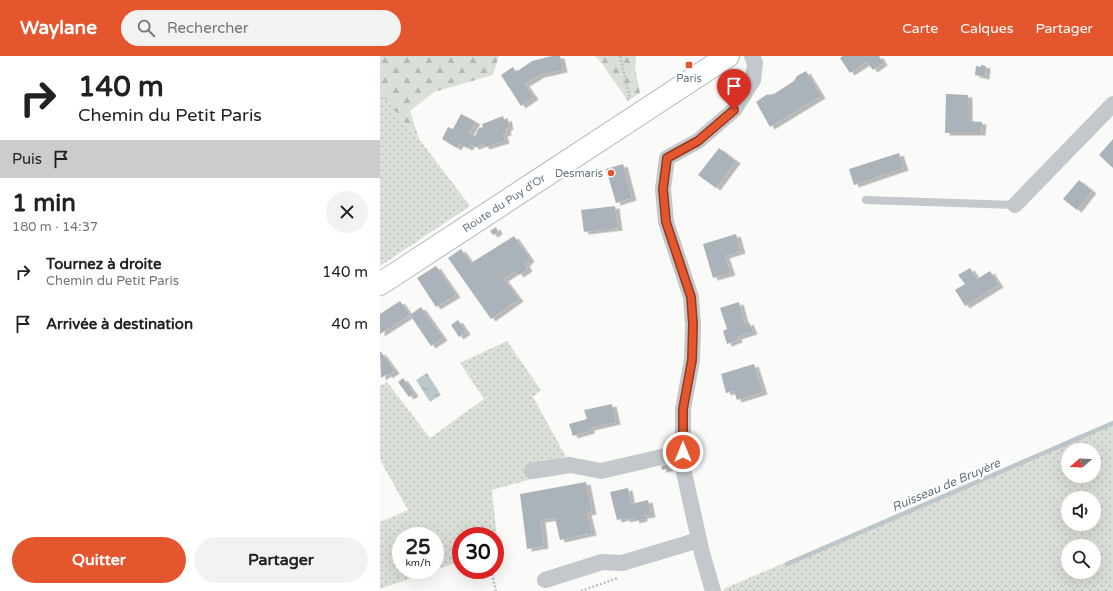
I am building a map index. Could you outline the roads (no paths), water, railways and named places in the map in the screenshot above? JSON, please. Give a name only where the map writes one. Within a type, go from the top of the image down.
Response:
[{"type":"main road","name":"Route du Puy d'Or","points":[[380,284],[728,56]]},
{"type":"street","points":[[713,591],[699,540],[683,468],[683,409],[692,360],[693,324],[691,297],[666,222],[663,189],[667,158],[698,141],[734,110],[753,80],[755,63],[752,56]]},
{"type":"street","points":[[1015,205],[1113,104]]},
{"type":"street","points":[[532,472],[570,465],[601,471],[683,452]]},
{"type":"street","points":[[545,580],[602,562],[622,564],[699,540]]},
{"type":"lane","points":[[866,200],[1015,205]]},
{"type":"water","points":[[427,373],[441,395],[430,402],[416,380]]},
{"type":"waterway","name":"Ruisseau de Bruyère","points":[[787,564],[1113,423]]},
{"type":"place","name":"Paris","points":[[689,65]]},
{"type":"place","name":"Desmaris","points":[[611,173]]}]
